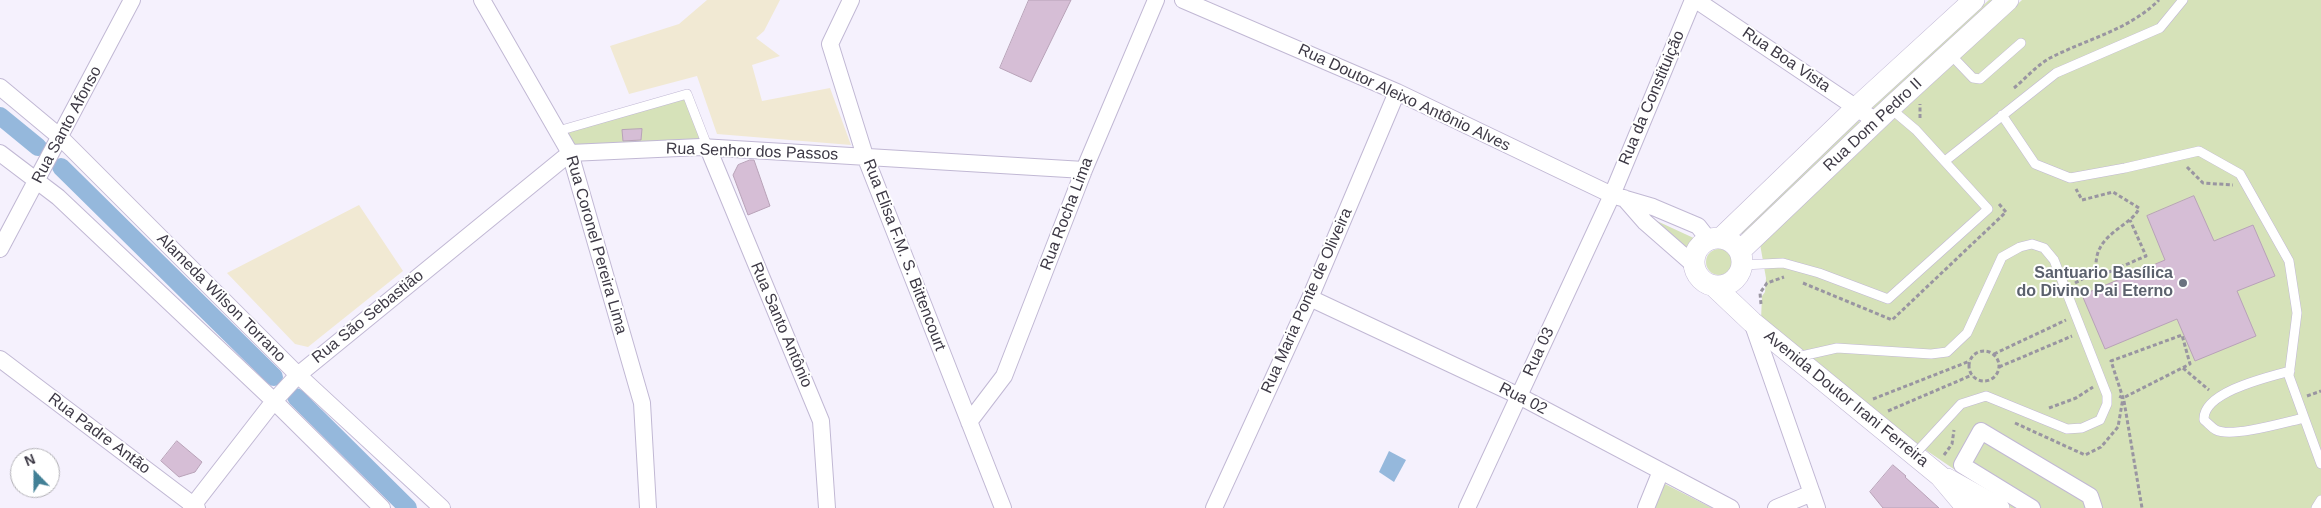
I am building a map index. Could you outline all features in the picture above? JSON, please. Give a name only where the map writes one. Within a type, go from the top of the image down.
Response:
[{"type":"street","name":"Rua Santo Afonso","points":[[0,249],[132,0]]},
{"type":"street","name":"Rua Coronel Pereira Lima","points":[[482,0],[570,152],[642,403],[646,482],[635,508]]},
{"type":"street","name":"Rua Elisa F.M. S. Bittencourt","points":[[851,0],[830,44],[865,156],[1003,508]]},
{"type":"street","name":"Rua Rocha Lima","points":[[969,422],[1004,376],[1084,170],[1156,0]]},
{"type":"street","name":"Rua Doutor Aleixo Antônio Alves","points":[[1183,0],[1397,92],[1618,197],[1698,226],[1715,239]]},
{"type":"street","name":"Rua Boa Vista","points":[[1694,0],[1857,107],[1883,115]]},
{"type":"street","name":"Rua da Constituição","points":[[1618,197],[1694,0]]},
{"type":"street","name":"Rua Dom Pedro II","points":[[1715,239],[1974,0]]},
{"type":"street","name":"Rua Dom Pedro II","points":[[1741,264],[1883,115],[2008,0]]},
{"type":"street","name":"Alameda Wilson Torrano","points":[[0,87],[60,137],[298,375],[442,508]]},
{"type":"street","name":"Rua Maria Ponte de Oliveira","points":[[1214,508],[1310,298],[1397,92]]},
{"type":"street","name":"Rua Senhor dos Passos","points":[[570,152],[708,148],[1084,170]]},
{"type":"street","name":"Rua Santo Antônio","points":[[708,148],[822,421],[827,508]]},
{"type":"street","name":"Rua São Sebastião","points":[[194,507],[274,401],[298,375],[570,152]]},
{"type":"street","points":[[0,153],[58,197],[274,401],[382,508]]},
{"type":"street","name":"Rua Doutor Aleixo Antônio Alves","points":[[1618,197],[1693,264]]},
{"type":"street","name":"Rua 03","points":[[1467,508],[1519,396],[1618,197]]},
{"type":"street","points":[[1715,239],[1735,244],[1741,264],[1729,284],[1715,287],[1702,282],[1693,264],[1696,252],[1715,239]]},
{"type":"street","name":"Avenida Doutor Irani Ferreira","points":[[1741,264],[1756,315]]},
{"type":"street","name":"Avenida Doutor Irani Ferreira","points":[[1715,287],[1756,315],[1797,357],[1940,476],[1967,508]]},
{"type":"street","name":"Rua 02","points":[[1310,298],[1519,396],[1731,508]]},
{"type":"street","points":[[1756,315],[1814,500],[1776,508]]},
{"type":"street","name":"Rua Padre Antão","points":[[0,359],[194,507]]},
{"type":"street","points":[[2032,508],[1962,465],[1981,431],[2090,496],[2094,508]]},
{"type":"street","points":[[1646,508],[1661,471]]},
{"type":"street","name":"Avenida Doutor Irani Ferreira","points":[[1940,476],[1999,508]]},
{"type":"street","points":[[646,482],[648,508]]},
{"type":"lane","points":[[1945,161],[2056,73],[2160,28],[2182,0]]},
{"type":"lane","points":[[1950,54],[1973,78],[1980,80],[2021,43]]},
{"type":"lane","points":[[558,131],[687,94],[708,148]]},
{"type":"lane","points":[[1741,264],[1783,263],[1819,273],[1888,299],[1988,209],[1916,130],[1883,115]]},
{"type":"lane","points":[[2002,115],[2035,164],[2070,178],[2199,151],[2240,174],[2289,261],[2297,313],[2289,376],[2321,464]]},
{"type":"lane","points":[[1797,357],[1837,348],[1931,354],[1947,352],[1967,333],[2002,257],[2020,247],[2032,244],[2044,248],[2054,260],[2107,395],[2107,404],[2100,420],[2082,428],[2067,429],[1986,396],[1974,398],[1961,404],[1914,455]]},
{"type":"lane","points":[[2290,371],[2256,380],[2218,398],[2206,407],[2204,420],[2217,431],[2253,430],[2304,418]]},
{"type":"lane","points":[[2316,508],[2321,500]]},
{"type":"path","points":[[2186,166],[2203,183],[2246,186]]},
{"type":"path","points":[[2074,186],[2082,200],[2112,192],[2139,208],[2137,215],[2115,229],[2099,249],[2095,272]]},
{"type":"path","points":[[1797,280],[1892,320],[2006,212],[1993,197]]},
{"type":"path","points":[[2076,282],[2095,272],[2109,272],[2146,256],[2130,220]]},
{"type":"path","points":[[1756,315],[1760,293],[1767,283],[1778,278],[1788,277]]},
{"type":"path","points":[[1867,401],[1970,361],[1980,351],[1994,354],[2076,316]]},
{"type":"path","points":[[1875,422],[1882,414],[1972,375],[1986,380],[1994,376],[1999,367],[2082,332]]},
{"type":"path","points":[[2142,508],[2124,398],[2190,364],[2182,335],[2147,349]]},
{"type":"path","points":[[1994,354],[1999,367]]},
{"type":"path","points":[[1970,361],[1969,366],[1972,375]]},
{"type":"path","points":[[2182,368],[2218,398]]},
{"type":"path","points":[[2043,410],[2076,398],[2096,385]]},
{"type":"path","points":[[2311,395],[2321,391]]},
{"type":"shaded area","points":[[707,0],[780,0],[764,31],[756,38],[780,56],[752,65],[762,101],[830,88],[851,145],[717,134],[697,76],[629,94],[610,46],[679,24]]},
{"type":"shaded area","points":[[359,205],[403,271],[308,347],[295,344],[227,273]]},
{"type":"green space","points":[[1989,0],[2000,0],[1879,116],[1872,106]]},
{"type":"green space","points":[[2022,0],[2321,0],[2321,508],[2011,508],[1895,429],[1761,320],[1762,296],[1765,292],[1766,278],[1760,244]]},
{"type":"green space","points":[[686,97],[705,145],[571,150],[561,132]]},
{"type":"green space","points":[[1858,121],[1862,122],[1742,235],[1740,229]]},
{"type":"green space","points":[[1646,216],[1698,240],[1689,253]]},
{"type":"green space","points":[[1719,249],[1729,252],[1732,262],[1729,272],[1719,275],[1709,272],[1706,262],[1709,252]]},
{"type":"green space","points":[[1663,483],[1712,508],[1654,508]]},
{"type":"water","points":[[1389,451],[1406,460],[1394,482],[1379,472]]},
{"type":"building","points":[[1029,0],[1071,0],[1031,82],[1000,68]]},
{"type":"building","points":[[642,129],[641,140],[623,141],[622,130]]},
{"type":"building","points":[[754,160],[770,206],[748,215],[733,175],[738,165]]},
{"type":"building","name":"Santuario Basílica do Divino Pai Eterno","points":[[2194,196],[2214,241],[2253,225],[2275,276],[2237,291],[2256,336],[2195,361],[2177,319],[2105,349],[2082,295],[2165,260],[2147,216]]},
{"type":"building","points":[[177,441],[202,462],[195,472],[179,477],[161,461]]},
{"type":"building","points":[[1893,465],[1939,508],[1883,508],[1870,492]]},
{"type":"waterway","points":[[0,116],[38,147]]},
{"type":"waterway","points":[[61,167],[274,377]]},
{"type":"waterway","points":[[296,397],[408,508]]},
{"type":"place","name":"Santuario Basílica do Divino Pai Eterno","points":[[2183,283]]}]
